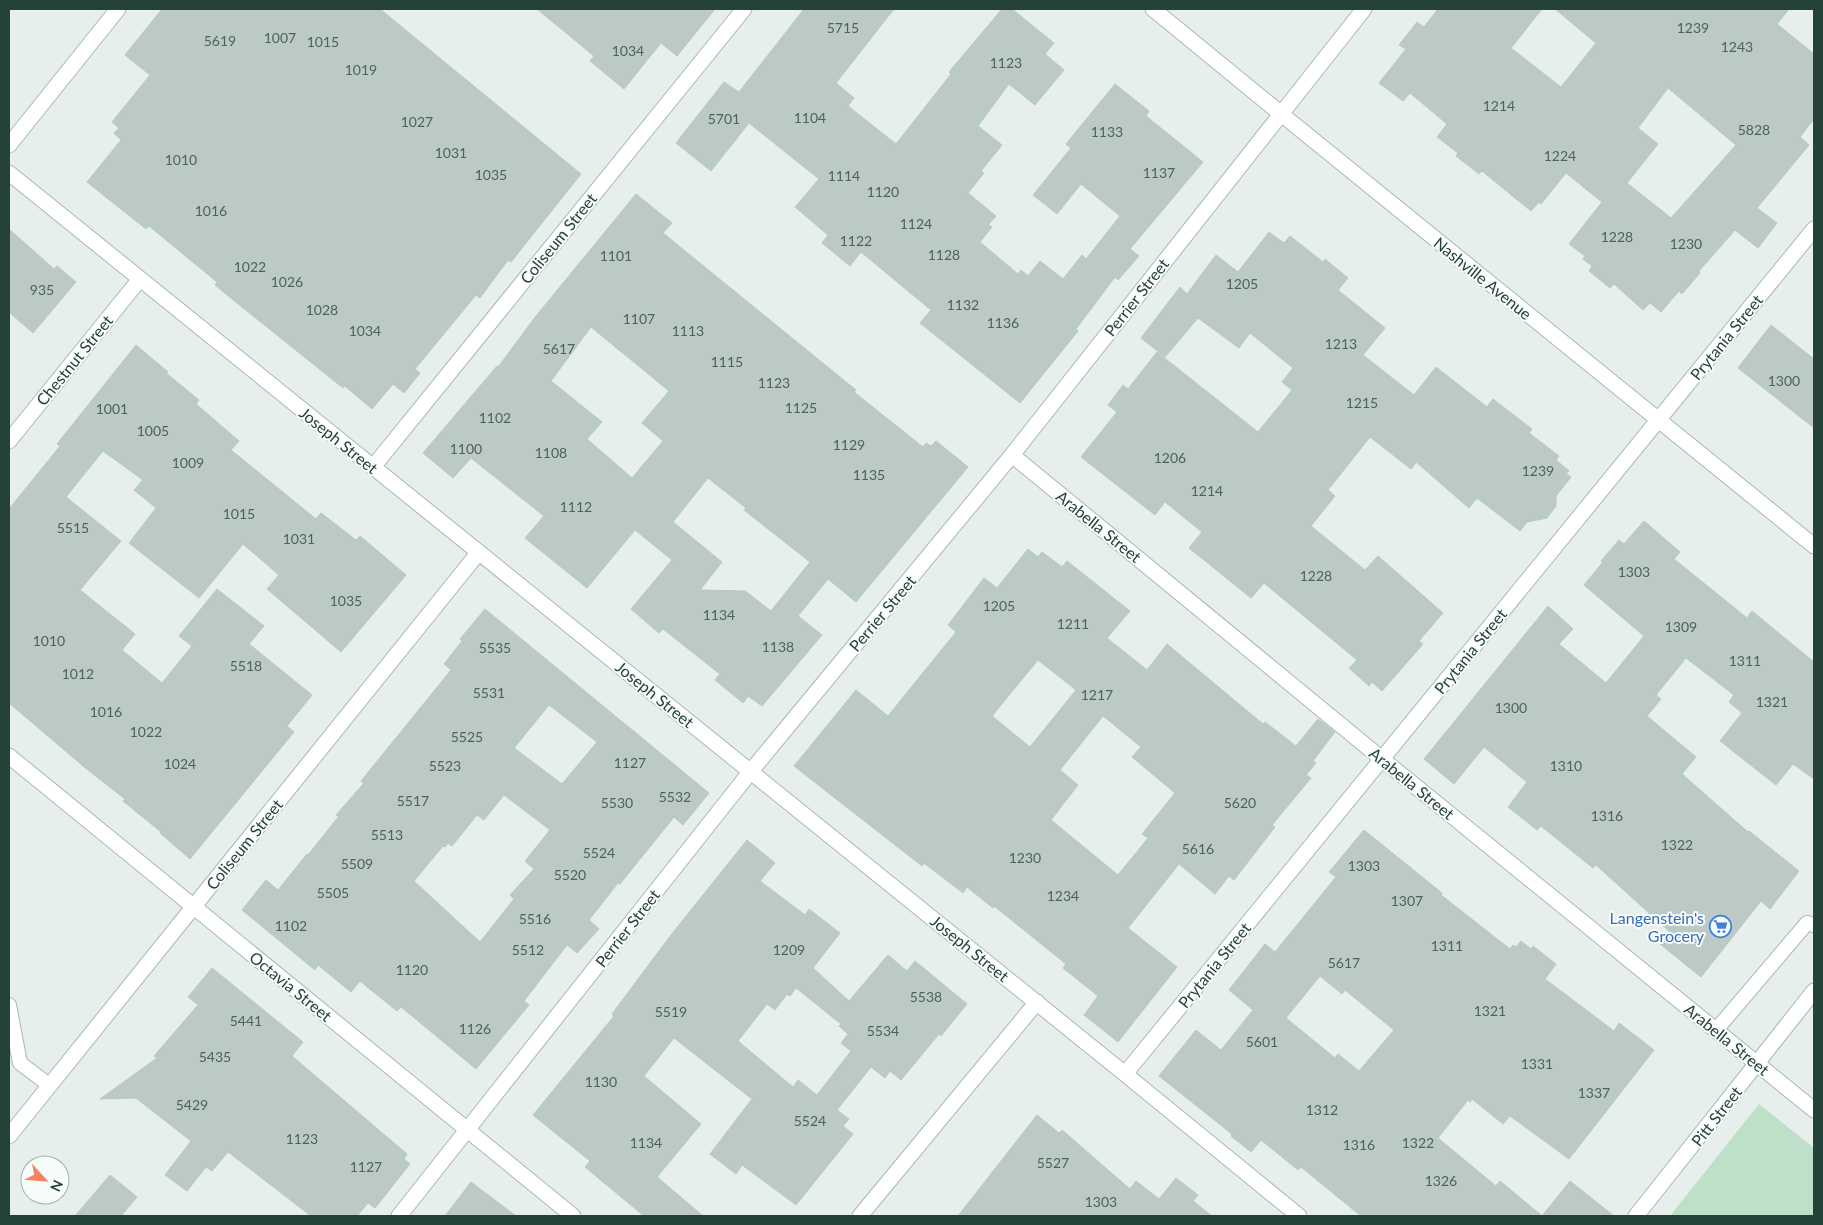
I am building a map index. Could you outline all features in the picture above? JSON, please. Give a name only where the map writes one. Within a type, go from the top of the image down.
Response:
[{"type":"street","points":[[9,144],[118,9]]},
{"type":"street","name":"Coliseum Street","points":[[373,467],[744,9]]},
{"type":"street","name":"Nashville Avenue","points":[[1153,9],[1814,546]]},
{"type":"street","name":"Perrier Street","points":[[399,1216],[751,772],[1012,455],[1364,9]]},
{"type":"street","name":"Joseph Street","points":[[9,173],[1037,1002],[1299,1216]]},
{"type":"street","name":"Prytania Street","points":[[1126,1074],[1814,229]]},
{"type":"street","name":"Chestnut Street","points":[[9,442],[140,279]]},
{"type":"street","name":"Arabella Street","points":[[1012,455],[1814,1110]]},
{"type":"street","name":"Coliseum Street","points":[[9,1136],[479,552]]},
{"type":"street","name":"Octavia Street","points":[[10,760],[194,906],[573,1216]]},
{"type":"street","name":"Pitt Street","points":[[1636,1216],[1814,991]]},
{"type":"street","points":[[860,1216],[1037,1002]]},
{"type":"lane","points":[[1716,1030],[1807,923],[1814,925]]},
{"type":"lane","points":[[9,1005],[20,1063],[50,1085]]},
{"type":"green space","points":[[1759,1104],[1814,1148],[1814,1216],[1670,1216]]},
{"type":"building","points":[[162,9],[380,9],[581,174],[511,262],[508,260],[480,298],[476,295],[415,369],[420,373],[404,393],[393,384],[372,409],[215,285],[217,282],[149,226],[146,229],[87,182],[121,140],[114,133],[119,128],[112,122],[150,75],[125,55]]},
{"type":"building","points":[[537,9],[715,9],[677,56],[661,43],[624,89],[590,61],[594,56]]},
{"type":"building","points":[[804,9],[894,9],[836,83],[854,98],[848,106],[896,144],[951,74],[949,72],[1002,9],[1012,9],[1054,43],[1045,54],[1064,70],[1035,105],[1009,84],[978,126],[1002,145],[981,171],[984,173],[968,193],[996,216],[988,225],[992,227],[980,242],[1018,274],[1021,270],[1028,276],[1040,261],[1063,279],[1082,255],[1086,259],[1120,216],[1081,184],[1057,214],[1033,195],[1071,148],[1066,144],[1115,84],[1149,111],[1146,116],[1203,162],[1130,249],[1139,256],[1118,280],[1115,277],[1076,329],[1078,331],[1020,403],[920,323],[931,310],[861,252],[850,266],[822,243],[828,235],[795,207],[819,179],[749,123],[711,171],[676,143],[724,82],[739,92]]},
{"type":"building","points":[[1438,9],[1542,9],[1511,48],[1561,87],[1596,43],[1555,9],[1789,9],[1777,24],[1814,54],[1814,119],[1800,137],[1809,145],[1757,208],[1777,223],[1758,248],[1735,230],[1699,271],[1700,273],[1682,294],[1679,291],[1661,312],[1650,303],[1643,310],[1614,284],[1610,288],[1589,271],[1592,266],[1583,259],[1585,256],[1569,244],[1602,202],[1566,173],[1541,204],[1539,202],[1531,211],[1482,171],[1479,174],[1456,156],[1458,153],[1437,137],[1447,124],[1410,93],[1403,101],[1379,83],[1406,49],[1399,45],[1417,22],[1424,27]],"holes":[[[1668,88],[1736,145],[1671,218],[1627,183],[1658,144],[1638,128]]]},
{"type":"building","points":[[636,194],[672,223],[663,233],[856,390],[854,392],[923,447],[926,443],[931,446],[936,441],[968,467],[856,602],[828,579],[798,616],[822,635],[762,706],[748,696],[743,703],[715,680],[720,674],[663,629],[659,633],[631,609],[672,560],[635,530],[587,588],[525,538],[544,516],[471,458],[453,478],[423,453],[498,367],[536,316]],"holes":[[[591,327],[669,391],[642,423],[663,441],[632,478],[587,439],[602,422],[551,381]],[[708,478],[746,508],[744,510],[810,562],[771,611],[745,591],[700,590],[722,562],[673,522]]]},
{"type":"building","points":[[9,229],[54,269],[57,266],[76,282],[33,333],[9,312]]},
{"type":"building","points":[[1269,232],[1284,243],[1290,236],[1323,262],[1325,259],[1348,278],[1338,290],[1385,328],[1363,355],[1414,395],[1436,367],[1487,407],[1493,399],[1532,429],[1529,433],[1559,456],[1556,460],[1569,471],[1566,474],[1571,477],[1556,496],[1556,506],[1547,518],[1527,522],[1520,531],[1477,498],[1469,508],[1416,462],[1411,469],[1370,437],[1328,490],[1335,496],[1311,526],[1365,570],[1378,556],[1443,613],[1419,641],[1423,644],[1382,691],[1372,682],[1369,686],[1349,668],[1357,660],[1264,583],[1251,598],[1189,548],[1202,532],[1165,502],[1155,515],[1081,457],[1117,412],[1108,405],[1123,385],[1128,389],[1157,352],[1258,432],[1292,390],[1282,382],[1293,368],[1250,333],[1239,348],[1198,318],[1165,357],[1141,338],[1180,287],[1187,294],[1216,255],[1238,272]]},
{"type":"building","points":[[1771,325],[1814,359],[1814,428],[1738,368]]},
{"type":"building","points":[[136,345],[199,400],[196,404],[239,441],[231,450],[316,519],[321,513],[356,540],[360,536],[406,575],[341,652],[267,589],[279,575],[243,544],[199,598],[129,543],[156,508],[134,490],[143,480],[103,451],[66,497],[121,541],[80,590],[135,634],[122,650],[162,683],[192,646],[179,636],[217,589],[264,626],[249,644],[312,695],[287,726],[294,732],[190,859],[123,801],[125,799],[9,703],[9,509],[60,446],[57,444]]},
{"type":"building","points":[[1644,521],[1680,552],[1674,559],[1747,618],[1752,611],[1814,662],[1814,779],[1793,764],[1776,785],[1720,741],[1742,713],[1729,702],[1734,695],[1686,658],[1656,695],[1661,699],[1647,716],[1696,757],[1682,774],[1748,832],[1799,871],[1770,909],[1761,901],[1701,977],[1660,944],[1670,932],[1596,865],[1593,868],[1541,826],[1537,830],[1508,807],[1527,782],[1484,747],[1454,784],[1424,759],[1548,606],[1573,629],[1559,644],[1606,683],[1644,636],[1584,585],[1619,540],[1624,544]]},
{"type":"building","points":[[1028,549],[1038,557],[1042,552],[1062,567],[1067,561],[1130,611],[1107,638],[1147,670],[1167,644],[1263,724],[1265,722],[1296,746],[1318,719],[1335,732],[1313,761],[1316,763],[1306,775],[1311,778],[1272,825],[1275,827],[1234,880],[1229,876],[1215,894],[1179,864],[1128,928],[1177,967],[1118,1042],[1084,1015],[1098,996],[1063,968],[1066,964],[994,906],[993,908],[967,887],[963,893],[924,863],[922,866],[794,766],[856,690],[888,716],[956,632],[948,625],[984,578],[997,588]],"holes":[[[1038,660],[1076,690],[1030,747],[992,716]],[[1103,716],[1141,747],[1132,757],[1175,793],[1142,834],[1148,838],[1118,875],[1051,820],[1078,785],[1060,770]]]},
{"type":"building","points":[[485,609],[709,793],[683,825],[674,817],[620,884],[618,883],[589,920],[599,929],[577,953],[567,945],[524,1001],[529,1005],[476,1069],[401,1007],[397,1011],[360,981],[351,992],[318,965],[315,970],[242,910],[266,880],[278,890],[308,855],[339,816],[336,815],[364,783],[361,781],[451,670],[444,664],[462,641],[460,639]],"holes":[[[549,705],[597,742],[562,784],[514,748]],[[504,795],[550,830],[525,861],[534,869],[510,895],[514,899],[480,942],[414,881],[443,846],[445,847],[448,843],[452,846],[477,815],[484,820]]]},
{"type":"building","points":[[1364,830],[1442,893],[1441,895],[1510,949],[1513,945],[1516,947],[1521,941],[1531,949],[1533,946],[1556,964],[1545,979],[1614,1031],[1619,1023],[1654,1050],[1569,1159],[1510,1116],[1503,1124],[1472,1099],[1470,1102],[1468,1100],[1438,1138],[1496,1186],[1500,1181],[1542,1216],[1361,1216],[1301,1167],[1298,1170],[1261,1140],[1251,1152],[1231,1136],[1232,1134],[1159,1076],[1196,1030],[1221,1050],[1253,1010],[1229,990],[1265,944],[1275,952],[1336,877],[1329,872]],"holes":[[[1320,976],[1342,994],[1345,990],[1394,1030],[1359,1071],[1338,1054],[1335,1058],[1286,1018]]]},
{"type":"building","points":[[747,840],[775,863],[760,881],[805,915],[809,909],[840,933],[813,968],[849,1001],[888,955],[907,971],[915,961],[967,1004],[901,1080],[890,1071],[885,1078],[871,1067],[837,1110],[849,1119],[843,1126],[853,1134],[796,1205],[742,1165],[736,1174],[710,1154],[752,1099],[674,1038],[644,1076],[701,1124],[657,1177],[703,1216],[644,1216],[585,1167],[590,1161],[533,1115],[614,1016],[612,1014],[671,935]],"holes":[[[796,988],[841,1024],[839,1026],[848,1034],[841,1043],[851,1051],[817,1095],[798,1080],[793,1087],[738,1041],[767,1004],[775,1010],[787,994],[790,996]]]},
{"type":"building","points":[[212,968],[303,1042],[292,1056],[407,1154],[404,1159],[410,1164],[375,1208],[368,1203],[357,1216],[311,1216],[228,1152],[212,1171],[206,1167],[187,1191],[165,1175],[191,1141],[136,1098],[100,1099],[157,1058],[154,1056],[198,1005],[188,997]]},
{"type":"building","points":[[1037,1115],[1059,1133],[1062,1130],[1130,1189],[1136,1181],[1159,1199],[1176,1178],[1198,1195],[1193,1201],[1212,1216],[958,1216]]},
{"type":"building","points":[[110,1175],[137,1197],[121,1216],[75,1216]]},
{"type":"building","points":[[1570,1181],[1614,1216],[1542,1216]]},
{"type":"building","points":[[471,1182],[516,1216],[445,1216]]},
{"type":"place","name":"Langenstein's Grocery","points":[[1720,926]]}]
